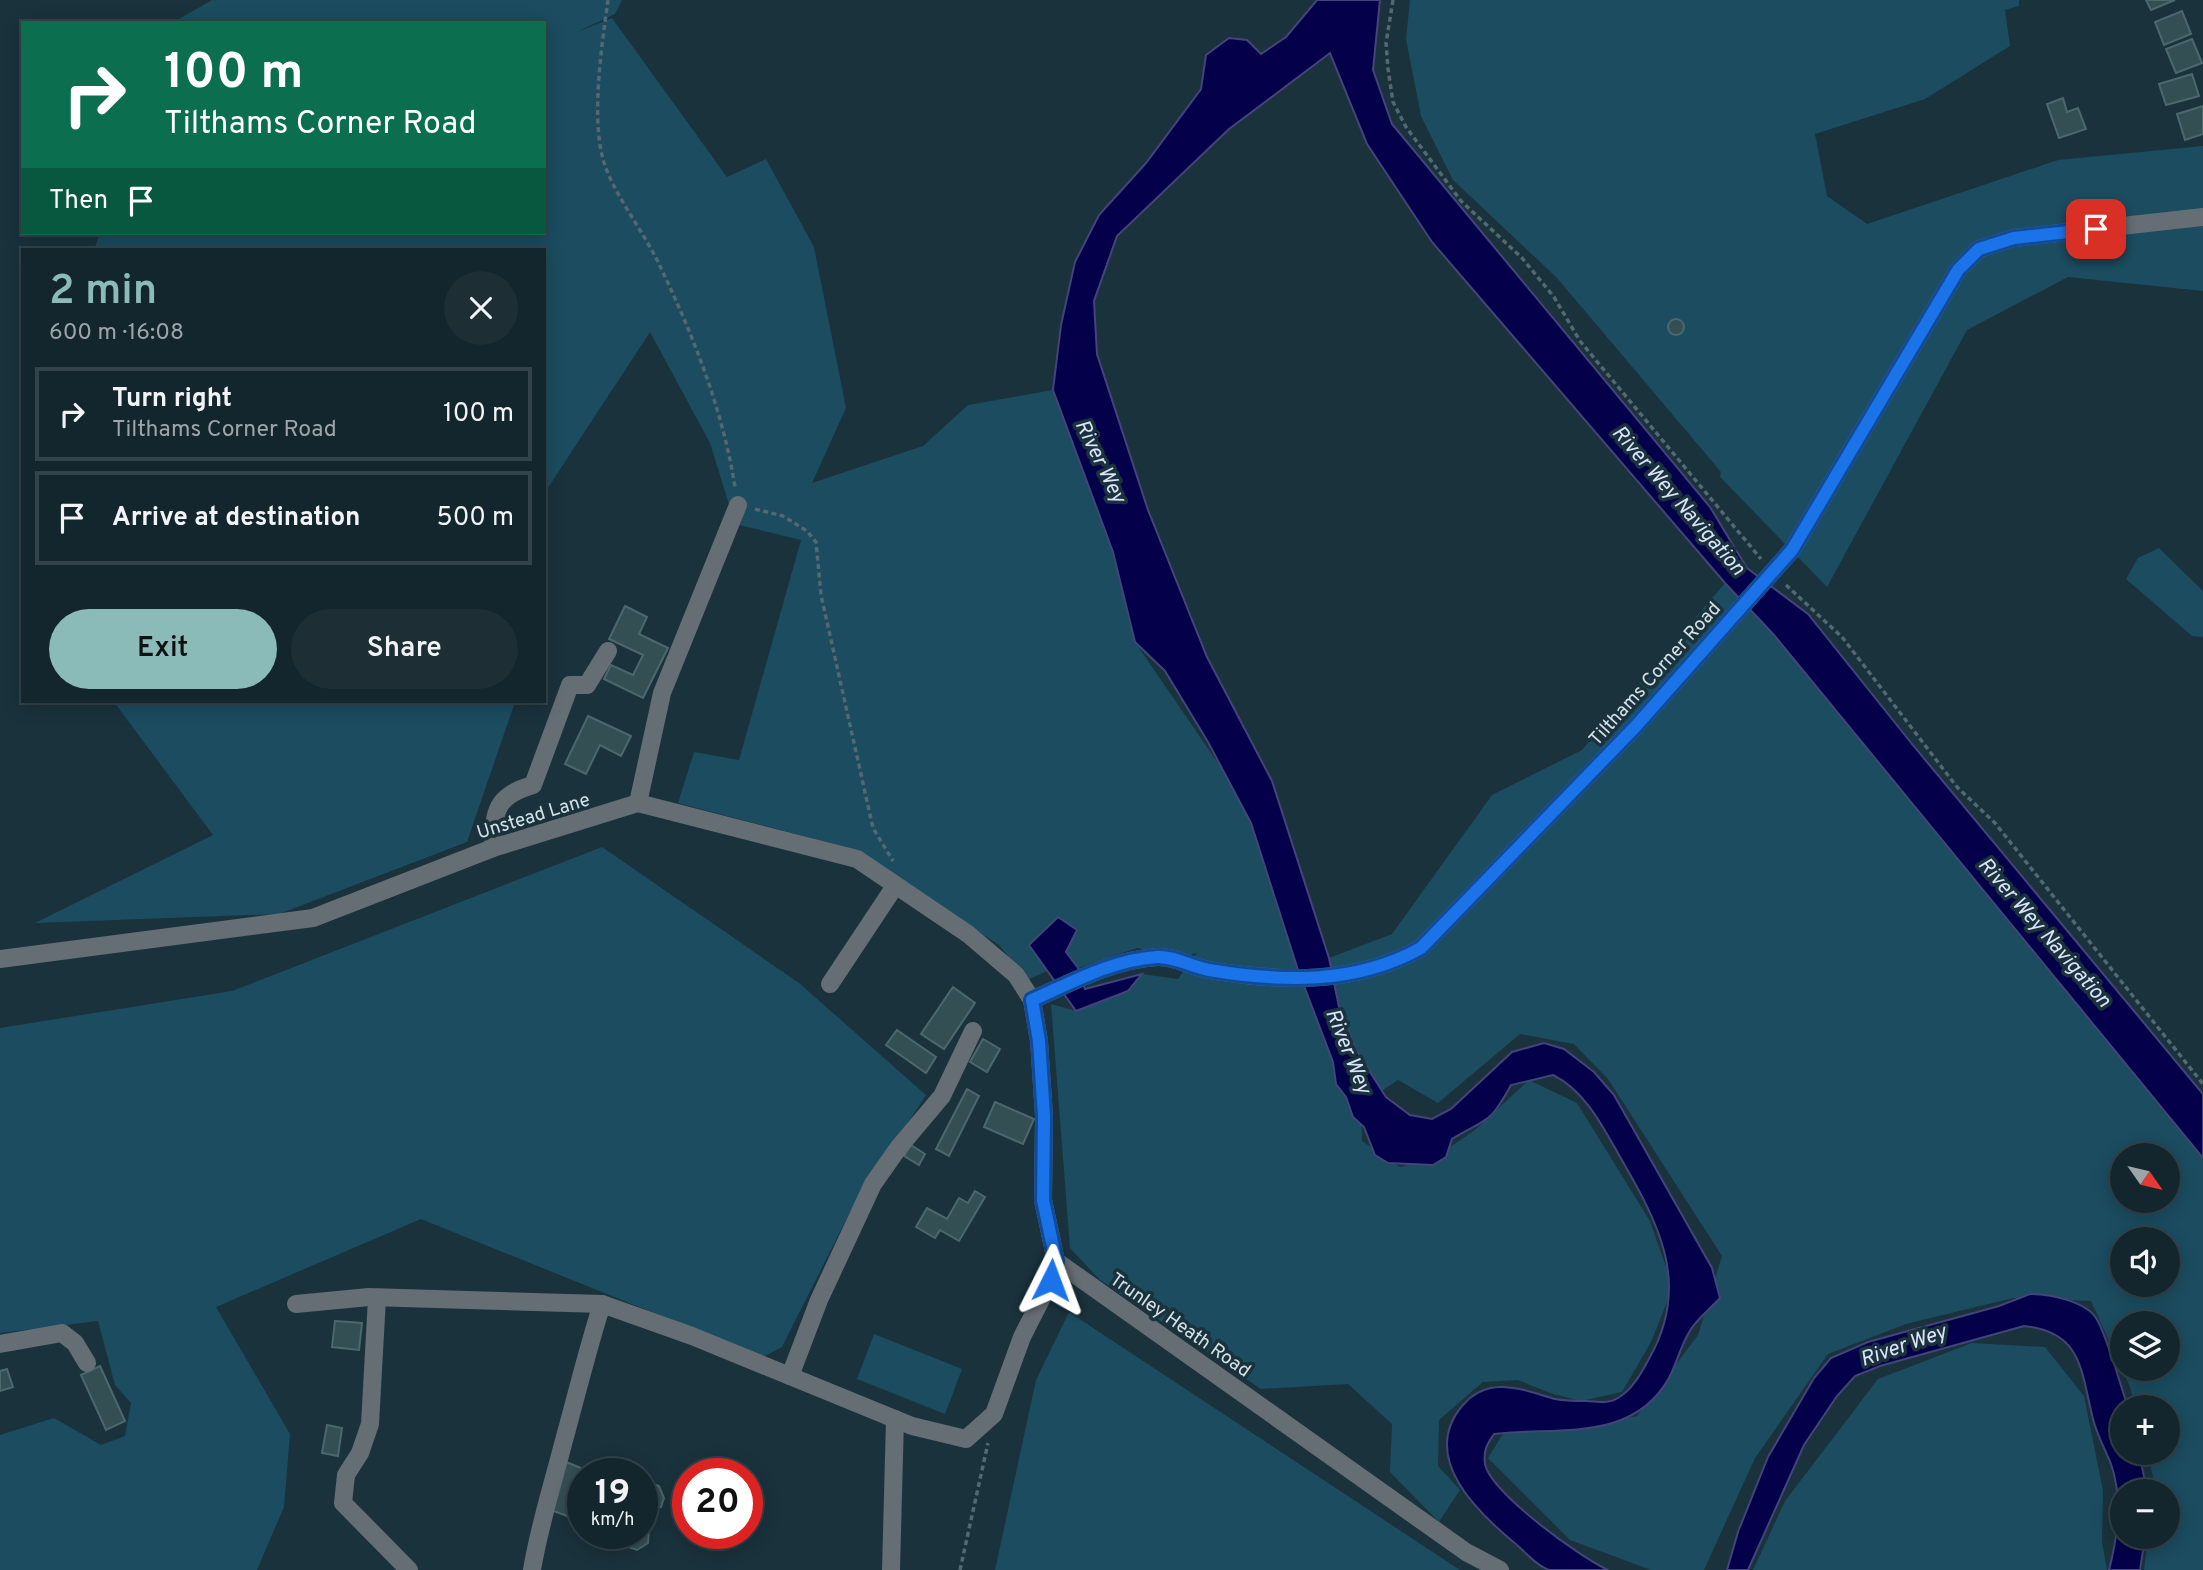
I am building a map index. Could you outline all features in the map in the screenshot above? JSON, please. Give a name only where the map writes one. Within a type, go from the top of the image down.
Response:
[{"type":"street","name":"Tilthams Corner Road","points":[[1032,1000],[1114,964],[1160,957],[1206,969],[1287,980],[1391,965],[1421,948],[1636,726],[1792,550],[1958,270],[1979,249],[2014,238],[2203,217]]},
{"type":"street","points":[[296,1304],[377,1298],[602,1304],[895,1419],[966,1439],[994,1414],[1022,1337],[1051,1280],[1056,1261],[1043,1200],[1044,1116],[1039,1041],[1032,1000],[1016,975],[968,934],[857,859],[638,803],[662,693],[737,505]]},
{"type":"street","points":[[493,848],[494,815],[511,792],[533,785],[570,685],[587,685],[608,651]]},
{"type":"street","name":"Unstead Lane","points":[[0,959],[313,918],[493,848],[638,803]]},
{"type":"street","points":[[831,984],[895,886]]},
{"type":"street","points":[[790,1376],[819,1300],[873,1184],[899,1147],[942,1096],[974,1031]]},
{"type":"street","name":"Trunley Heath Road","points":[[1056,1261],[1466,1552],[1500,1570]]},
{"type":"street","points":[[377,1298],[370,1424],[360,1453],[346,1475],[343,1503],[410,1570]]},
{"type":"street","points":[[532,1570],[540,1523],[564,1442],[579,1373],[602,1304]]},
{"type":"street","points":[[0,1344],[62,1334],[75,1343],[87,1363]]},
{"type":"street","points":[[891,1570],[895,1419]]},
{"type":"path","points":[[608,0],[602,47],[599,115],[603,159],[657,261],[688,327],[728,441],[737,505],[783,516],[807,531],[816,542],[821,595],[873,828],[895,863]]},
{"type":"path","points":[[1393,0],[1386,43],[1392,102],[1406,127],[1461,201],[1522,258],[1553,297],[1580,341],[1771,573],[1842,637],[1957,787],[1995,823],[2203,1084]]},
{"type":"path","points":[[960,1570],[973,1522],[994,1414]]},
{"type":"shaded area","points":[[212,0],[622,0],[615,14],[577,32],[612,18],[727,177],[766,159],[814,247],[846,408],[812,483],[923,446],[968,405],[1053,390],[1113,552],[1135,642],[1220,766],[1251,823],[1276,901],[1316,996],[1329,958],[1392,934],[1492,795],[1582,750],[1725,583],[1774,635],[2203,1158],[2203,1570],[2144,1570],[2147,1549],[2180,1549],[2180,1479],[2153,1479],[2150,1465],[2180,1465],[2180,1395],[2132,1395],[2127,1381],[2180,1381],[2180,1311],[2110,1311],[2110,1343],[2091,1301],[2013,1298],[1906,1324],[1828,1354],[1755,1458],[1704,1570],[1651,1570],[1570,1540],[1488,1458],[1510,1422],[1562,1430],[1637,1416],[1698,1335],[1722,1256],[1608,1079],[1574,1044],[1520,1034],[1438,1103],[1398,1080],[1361,1105],[1362,1141],[1400,1167],[1434,1158],[1475,1130],[1529,1080],[1577,1103],[1650,1221],[1673,1287],[1651,1342],[1622,1392],[1581,1401],[1550,1393],[1518,1380],[1483,1382],[1439,1420],[1438,1466],[1460,1490],[1439,1522],[1390,1472],[1392,1424],[1348,1384],[1261,1389],[1100,1280],[1070,1248],[1051,1004],[1076,1011],[1128,991],[1142,974],[1178,979],[1197,952],[1184,959],[1137,948],[1078,968],[1066,952],[1029,945],[1047,971],[1027,980],[999,945],[849,848],[678,803],[694,752],[739,760],[801,540],[735,524],[710,443],[650,332],[546,491],[546,248],[95,248],[99,235],[546,235],[546,21],[175,21]]},
{"type":"shaded area","points":[[1410,0],[2019,0],[2019,6],[2005,10],[2010,46],[1925,99],[1815,134],[1827,196],[1867,224],[2058,160],[2203,146],[2203,291],[2068,277],[1967,330],[1827,587],[1720,477],[1721,472],[1557,278],[1453,180],[1421,116],[1406,39]]},
{"type":"shaded area","points":[[2159,548],[2203,591],[2203,637],[2192,636],[2126,579],[2138,558]]},
{"type":"shaded area","points":[[115,703],[515,703],[467,842],[279,914],[35,923],[213,835]]},
{"type":"shaded area","points":[[602,847],[799,983],[926,1095],[850,1212],[782,1347],[763,1357],[421,1219],[216,1307],[290,1434],[284,1507],[257,1570],[0,1570],[0,1435],[54,1418],[101,1445],[125,1436],[131,1403],[115,1385],[98,1321],[0,1333],[0,1028],[232,991]]},
{"type":"shaded area","points":[[1069,1312],[1460,1570],[995,1570],[1036,1380]]},
{"type":"shaded area","points":[[874,1334],[962,1369],[945,1414],[857,1379]]},
{"type":"shaded area","points":[[1972,1343],[2045,1347],[2084,1396],[2103,1491],[2102,1542],[2107,1570],[1753,1570],[1785,1501],[1878,1379]]},
{"type":"water","points":[[1317,0],[1380,0],[1373,70],[1392,124],[1710,507],[1747,568],[1808,614],[1912,744],[2203,1094],[2203,1158],[1774,635],[1725,583],[1432,242],[1367,144],[1330,53],[1229,129],[1117,236],[1094,301],[1097,354],[1148,510],[1207,657],[1272,781],[1329,958],[1339,1007],[1356,1050],[1386,1097],[1410,1115],[1432,1119],[1451,1109],[1512,1052],[1544,1043],[1564,1049],[1594,1072],[1614,1095],[1712,1268],[1720,1298],[1691,1329],[1669,1378],[1653,1399],[1635,1413],[1613,1423],[1590,1428],[1494,1434],[1486,1448],[1485,1464],[1491,1476],[1519,1507],[1559,1539],[1608,1570],[1550,1570],[1537,1563],[1471,1501],[1450,1464],[1447,1445],[1450,1426],[1462,1406],[1483,1390],[1507,1387],[1559,1400],[1602,1402],[1618,1398],[1633,1385],[1650,1357],[1662,1329],[1668,1303],[1669,1278],[1664,1253],[1646,1204],[1592,1110],[1574,1090],[1553,1075],[1511,1085],[1492,1114],[1452,1139],[1446,1157],[1433,1165],[1388,1163],[1375,1155],[1364,1127],[1353,1117],[1346,1097],[1336,1084],[1333,1062],[1298,970],[1251,823],[1208,742],[1165,671],[1135,642],[1113,552],[1053,390],[1061,325],[1075,262],[1099,215],[1146,163],[1201,89],[1206,55],[1229,38],[1247,40],[1261,54],[1286,37]]},
{"type":"water","points":[[1058,917],[1077,930],[1066,952],[1078,968],[1085,989],[1142,974],[1128,991],[1076,1011],[1029,945]]},
{"type":"water","name":"River Wey","points":[[2030,1294],[2047,1295],[2084,1307],[2096,1318],[2110,1351],[2110,1381],[2120,1381],[2124,1395],[2110,1395],[2110,1462],[2095,1425],[2076,1357],[2058,1336],[2024,1326],[1880,1366],[1855,1376],[1837,1396],[1804,1445],[1748,1570],[1727,1570],[1738,1532],[1768,1457],[1814,1378],[1831,1358],[1868,1342],[1999,1306]]},
{"type":"water","points":[[2111,1465],[2142,1465],[2144,1479],[2115,1479]]},
{"type":"water","points":[[2114,1549],[2143,1549],[2140,1570],[2109,1570]]},
{"type":"building","points":[[2146,0],[2175,0],[2151,10]]},
{"type":"building","points":[[2182,11],[2191,34],[2164,45],[2155,22]]},
{"type":"building","points":[[2192,39],[2202,63],[2176,73],[2166,49]]},
{"type":"building","points":[[2192,74],[2199,96],[2166,105],[2159,84]]},
{"type":"building","points":[[2063,98],[2067,112],[2078,108],[2086,129],[2059,138],[2047,104]]},
{"type":"building","points":[[2203,106],[2203,134],[2185,140],[2177,114]]},
{"type":"building","points":[[1673,319],[1679,319],[1684,327],[1682,333],[1673,335],[1668,330],[1668,324]]},
{"type":"building","points":[[625,606],[647,617],[639,634],[668,648],[643,698],[604,679],[611,665],[633,675],[643,655],[609,639]]},
{"type":"building","points":[[588,716],[631,736],[621,756],[600,745],[586,774],[565,764]]},
{"type":"building","points":[[953,987],[975,1003],[944,1049],[921,1034]]},
{"type":"building","points":[[897,1030],[936,1057],[926,1073],[886,1045]]},
{"type":"building","points":[[983,1039],[1000,1049],[987,1072],[970,1062]]},
{"type":"building","points":[[967,1089],[979,1096],[949,1156],[936,1149]]},
{"type":"building","points":[[995,1102],[1034,1119],[1023,1144],[984,1127]]},
{"type":"building","points":[[911,1145],[925,1154],[919,1165],[904,1156]]},
{"type":"building","points":[[975,1191],[985,1197],[959,1241],[940,1230],[935,1238],[916,1227],[927,1208],[947,1219],[959,1198],[968,1203]]},
{"type":"building","points":[[335,1321],[362,1323],[359,1350],[332,1347]]},
{"type":"building","points":[[100,1366],[125,1421],[106,1430],[81,1375]]},
{"type":"building","points":[[7,1369],[13,1387],[0,1391],[0,1371]]},
{"type":"building","points":[[327,1425],[342,1428],[338,1456],[322,1453]]},
{"type":"building","points":[[566,1462],[567,1516],[548,1509]]},
{"type":"building","points":[[658,1486],[664,1498],[658,1508]]},
{"type":"route","points":[[1051,1280],[1056,1261],[1043,1200],[1044,1116],[1039,1041],[1032,1000],[1114,964],[1160,957],[1206,969],[1287,980],[1391,965],[1421,948],[1636,726],[1792,550],[1958,270],[1979,249],[2014,238],[2096,229]]},
{"type":"water label","name":"River Wey Navigation","points":[[1679,500]]},
{"type":"water label","name":"River Wey Navigation","points":[[2045,932]]}]
